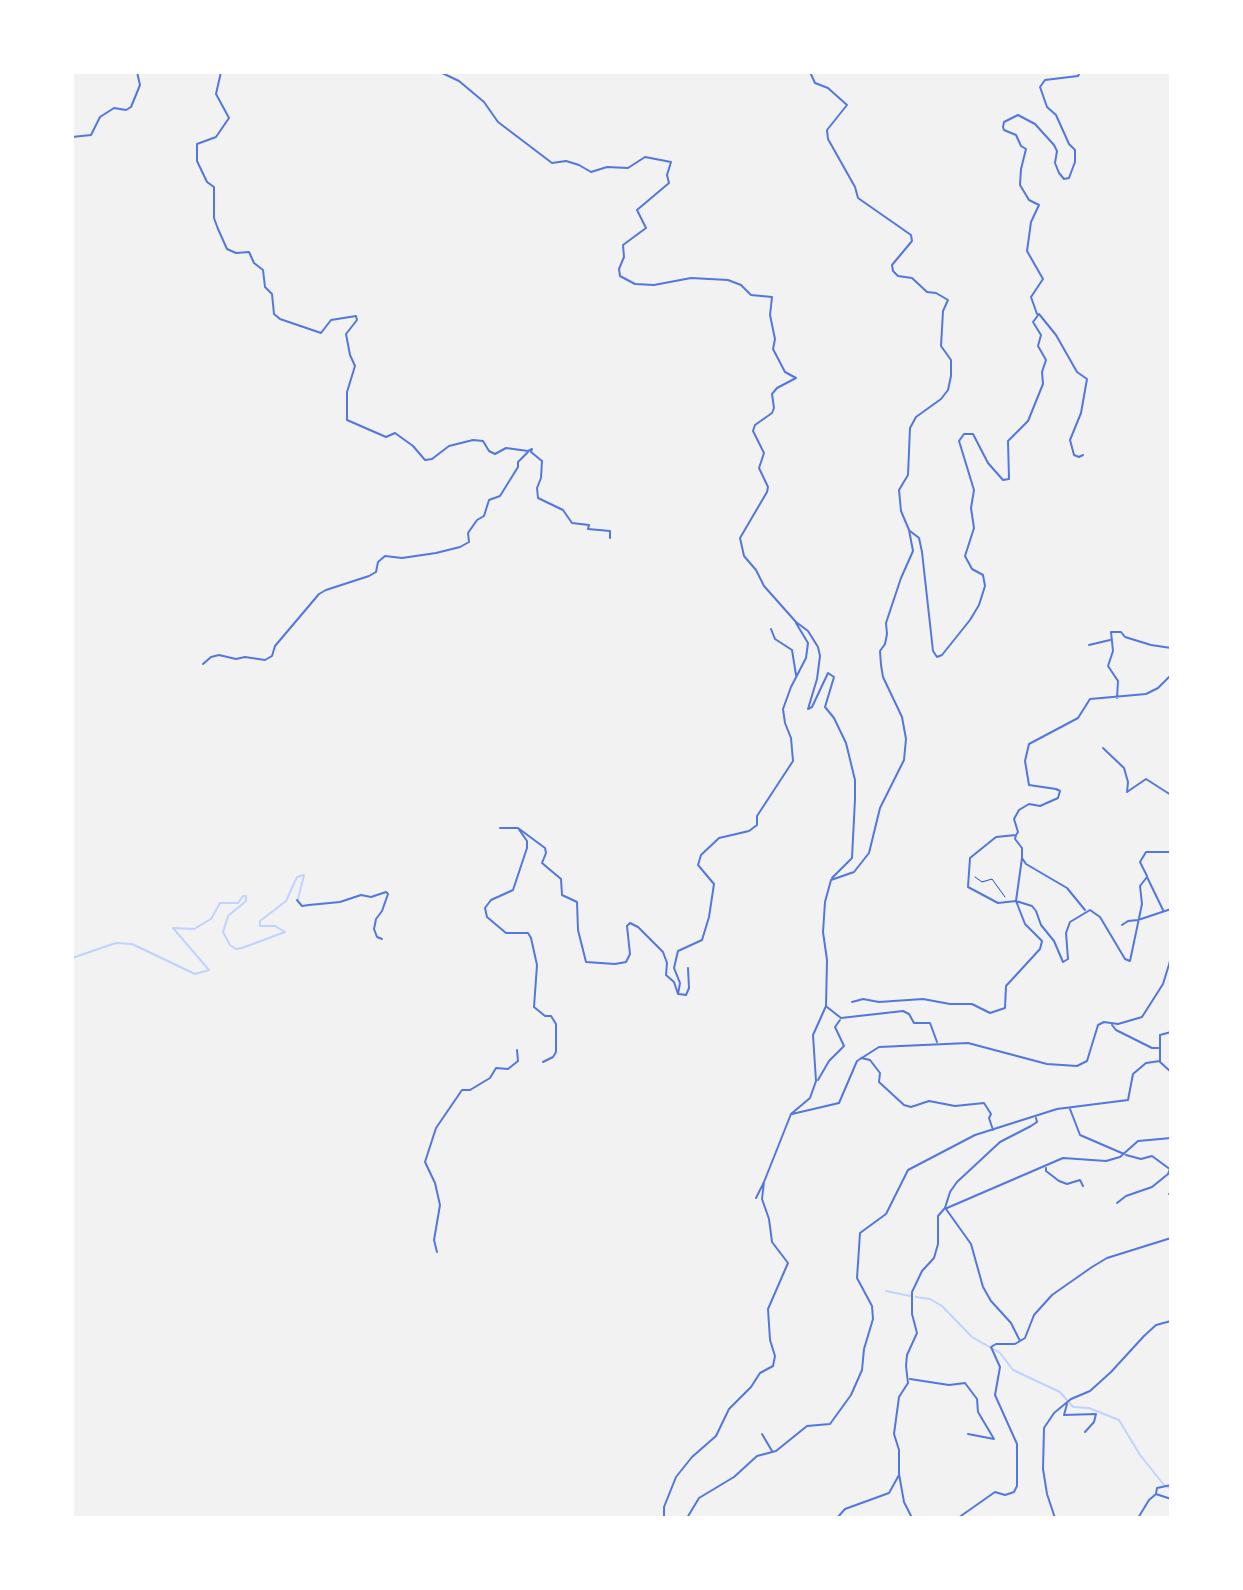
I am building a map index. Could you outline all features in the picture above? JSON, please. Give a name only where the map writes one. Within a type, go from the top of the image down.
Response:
[{"type":"street","points":[[72,137],[91,135],[100,117],[114,108],[126,110],[131,107],[140,85],[137,72]]},
{"type":"street","points":[[221,72],[216,94],[229,118],[216,137],[197,144],[197,161],[207,182],[214,187],[214,218],[227,249],[236,253],[249,252],[254,263],[263,270],[265,287],[272,294],[274,314],[280,319],[321,333],[331,320],[356,316],[357,320],[346,334],[355,366],[347,392],[347,420],[386,437],[395,433],[425,460],[432,459],[449,446],[473,440],[483,441],[495,454],[512,447],[532,449],[531,452],[542,461],[538,498],[563,510],[572,523],[589,525],[588,529],[610,531],[610,538]]},
{"type":"street","points":[[440,72],[459,81],[484,102],[498,122],[552,163],[566,161],[591,172],[607,167],[628,168],[645,157],[671,162],[667,175],[669,183],[637,210],[646,228],[623,245],[620,276],[635,284],[654,285],[691,278],[716,278],[741,285],[751,295],[772,297],[773,349],[785,372],[796,378],[777,388],[772,394],[772,413],[755,425],[753,431],[764,453],[759,468],[768,487],[740,538],[744,556],[764,586],[813,638],[820,656],[808,709],[812,707],[830,672],[834,677],[825,707],[846,743],[855,780],[852,858],[831,880],[825,902],[826,1006],[813,1035],[816,1081],[810,1098],[791,1114],[756,1198]]},
{"type":"street","points":[[810,72],[815,83],[828,88],[847,105],[827,130],[828,139],[858,198],[911,235],[912,241],[892,265],[893,271],[898,276],[912,278],[927,292],[948,300],[943,311],[941,346],[951,360],[948,390],[916,417],[910,428],[908,475],[899,490],[898,500],[913,551],[886,623],[885,644],[880,651],[883,677],[902,717],[906,739],[904,760],[880,808],[869,853],[854,872],[831,880]]},
{"type":"street","points":[[1080,72],[1078,76],[1045,80],[1040,87],[1047,107],[1056,115],[1069,144],[1075,150],[1075,162],[1069,178],[1064,179],[1059,173],[1055,163],[1057,151],[1035,124],[1018,115],[1004,122],[1003,127],[1016,135],[1026,149],[1020,185],[1029,200],[1039,205],[1031,222],[1027,251],[1043,279],[1031,297],[1037,314],[1053,330],[1077,372],[1087,379],[1081,413],[1070,440],[1074,455],[1083,455]]},
{"type":"street","points":[[909,530],[919,538],[933,651],[937,657],[942,655],[976,612],[985,586],[983,575],[972,569],[965,556],[974,528],[971,508],[974,490],[959,441],[964,434],[973,434],[988,463],[1003,480],[1009,479],[1008,441],[1028,421],[1043,384],[1042,372],[1046,360],[1038,346],[1041,335],[1033,322],[1037,314]]},
{"type":"street","points":[[203,664],[219,655],[265,660],[272,656],[275,646],[319,594],[376,572],[378,562],[385,556],[402,558],[443,552],[469,542],[468,533],[484,516],[489,500],[500,496],[518,462],[528,451]]},
{"type":"street","points":[[678,994],[680,983],[674,968],[678,951],[702,940],[709,917],[714,884],[698,865],[701,855],[719,838],[749,831],[757,825],[757,816],[793,761],[783,709],[806,658],[808,643],[796,622]]},
{"type":"street","points":[[771,629],[775,639],[792,650],[796,677]]},
{"type":"street","points":[[1117,698],[1118,681],[1108,666],[1113,651],[1111,632],[1121,632],[1138,642],[1171,648]]},
{"type":"street","points":[[1089,645],[1110,640]]},
{"type":"street","points":[[852,1002],[863,999],[879,1002],[923,999],[972,1004],[990,1013],[1005,1008],[1006,986],[1042,945],[1042,941],[1025,924],[1016,901],[1024,852],[1015,839],[1018,832],[1014,819],[1019,810],[1029,804],[1040,806],[1053,802],[1060,791],[1029,785],[1025,761],[1027,746],[1078,718],[1090,699],[1146,694],[1158,688],[1171,675]]},
{"type":"street","points":[[1103,748],[1124,768],[1127,792],[1146,779],[1171,795]]},
{"type":"street","points":[[500,828],[518,828],[545,848],[542,863],[561,879],[562,895],[577,902],[578,930],[586,962],[626,962],[630,954],[627,926],[630,923],[663,952],[667,963],[666,975],[674,982],[678,994]]},
{"type":"street","points":[[518,828],[527,841],[527,848],[513,890],[491,900],[485,908],[487,917],[506,933],[528,933],[531,938],[537,965],[534,1007],[545,1016],[551,1016],[556,1024],[556,1052],[543,1062]]},
{"type":"street","points":[[1016,835],[996,837],[980,847],[970,858],[966,885],[998,903],[1016,901],[1032,906],[1063,962],[1068,959],[1068,925],[1086,911],[1094,911],[1100,917],[1128,961],[1132,956],[1143,897],[1140,886],[1147,877]]},
{"type":"street","points":[[1163,910],[1140,862],[1146,852],[1171,852]]},
{"type":"street","points":[[1022,858],[1032,869],[1067,888],[1086,911]]},
{"type":"street","points":[[297,900],[302,906],[386,892],[388,894],[374,929],[377,937],[382,939]]},
{"type":"street","points":[[1122,925],[1171,909]]},
{"type":"street","points":[[791,1114],[839,1103],[860,1058],[879,1047],[973,1044],[1047,1064],[1077,1066],[1087,1061],[1098,1025],[1104,1022],[1118,1024],[1142,1017],[1163,984],[1171,958]]},
{"type":"street","points":[[678,994],[686,995],[689,988],[688,968]]},
{"type":"street","points":[[826,1006],[841,1018],[903,1011],[914,1023],[930,1023],[937,1043]]},
{"type":"street","points":[[816,1081],[820,1080],[829,1061],[844,1046],[835,1027],[841,1018]]},
{"type":"street","points":[[1112,1023],[1116,1030],[1152,1048],[1159,1048]]},
{"type":"street","points":[[1171,1032],[1160,1035],[1159,1048],[1160,1061],[1171,1072]]},
{"type":"street","points":[[437,1252],[434,1240],[440,1205],[435,1183],[425,1162],[436,1128],[462,1090],[470,1090],[490,1078],[496,1068],[508,1069],[518,1061],[517,1050]]},
{"type":"street","points":[[860,1058],[870,1060],[880,1073],[879,1082],[904,1105],[911,1107],[929,1101],[955,1106],[984,1103],[991,1114],[989,1118],[993,1130]]},
{"type":"street","points":[[687,1518],[699,1498],[734,1477],[757,1456],[772,1452],[807,1426],[830,1424],[862,1370],[873,1313],[857,1278],[860,1233],[886,1214],[908,1170],[975,1135],[1057,1109],[1128,1100],[1136,1069],[1146,1063],[1160,1061]]},
{"type":"street","points":[[1070,1108],[1080,1135],[1141,1159],[1152,1156],[1170,1169],[1152,1187],[1126,1196],[1117,1203]]},
{"type":"street","points":[[912,1518],[904,1502],[899,1450],[894,1434],[896,1407],[908,1379],[907,1355],[917,1333],[912,1314],[912,1292],[922,1271],[934,1258],[938,1244],[938,1216],[957,1182],[1000,1142],[1034,1124],[1036,1117]]},
{"type":"street","points":[[945,1208],[954,1207],[1063,1158],[1106,1161],[1124,1154],[1138,1141],[1171,1138]]},
{"type":"street","points":[[1046,1167],[1046,1171],[1059,1181],[1067,1184],[1080,1180],[1083,1186]]},
{"type":"street","points":[[664,1518],[664,1507],[676,1477],[692,1457],[716,1436],[729,1409],[760,1373],[773,1366],[775,1356],[767,1315],[774,1291],[788,1263],[772,1242],[762,1199],[764,1182]]},
{"type":"street","points":[[945,1208],[971,1244],[983,1287],[1011,1323],[1020,1342]]},
{"type":"street","points":[[958,1518],[995,1492],[1005,1495],[1014,1492],[1017,1486],[1017,1444],[995,1395],[1000,1367],[990,1349],[993,1345],[1020,1342],[1025,1338],[1034,1315],[1056,1291],[1107,1258],[1171,1238]]},
{"type":"street","points":[[1055,1518],[1043,1469],[1044,1428],[1054,1413],[1090,1391],[1156,1325],[1171,1321]]},
{"type":"street","points":[[908,1379],[949,1385],[965,1383],[977,1399],[978,1412],[994,1439],[968,1434]]},
{"type":"street","points":[[1067,1403],[1064,1415],[1096,1414],[1094,1422],[1085,1432]]},
{"type":"street","points":[[762,1434],[772,1452]]},
{"type":"street","points":[[837,1518],[845,1509],[889,1493],[899,1473]]},
{"type":"street","points":[[1138,1518],[1157,1488],[1171,1485]]},
{"type":"street","points":[[1156,1494],[1171,1499]]},
{"type":"path","points":[[967,872],[980,881],[992,879],[1005,894],[1007,903]]},
{"type":"waterway","points":[[72,958],[116,943],[132,944],[195,974],[209,970],[173,928],[194,929],[211,919],[220,903],[238,903],[246,896],[246,901],[228,916],[223,932],[230,945],[236,949],[242,948],[285,932],[275,926],[260,926],[260,921],[286,901],[297,877],[304,875],[298,899]]},
{"type":"waterway","points":[[886,1291],[910,1296]]},
{"type":"waterway","points":[[916,1297],[930,1299],[942,1306],[972,1337],[1000,1353],[1013,1370],[1060,1392],[1073,1407],[1089,1408],[1119,1420],[1140,1455],[1164,1485],[1171,1489]]}]
